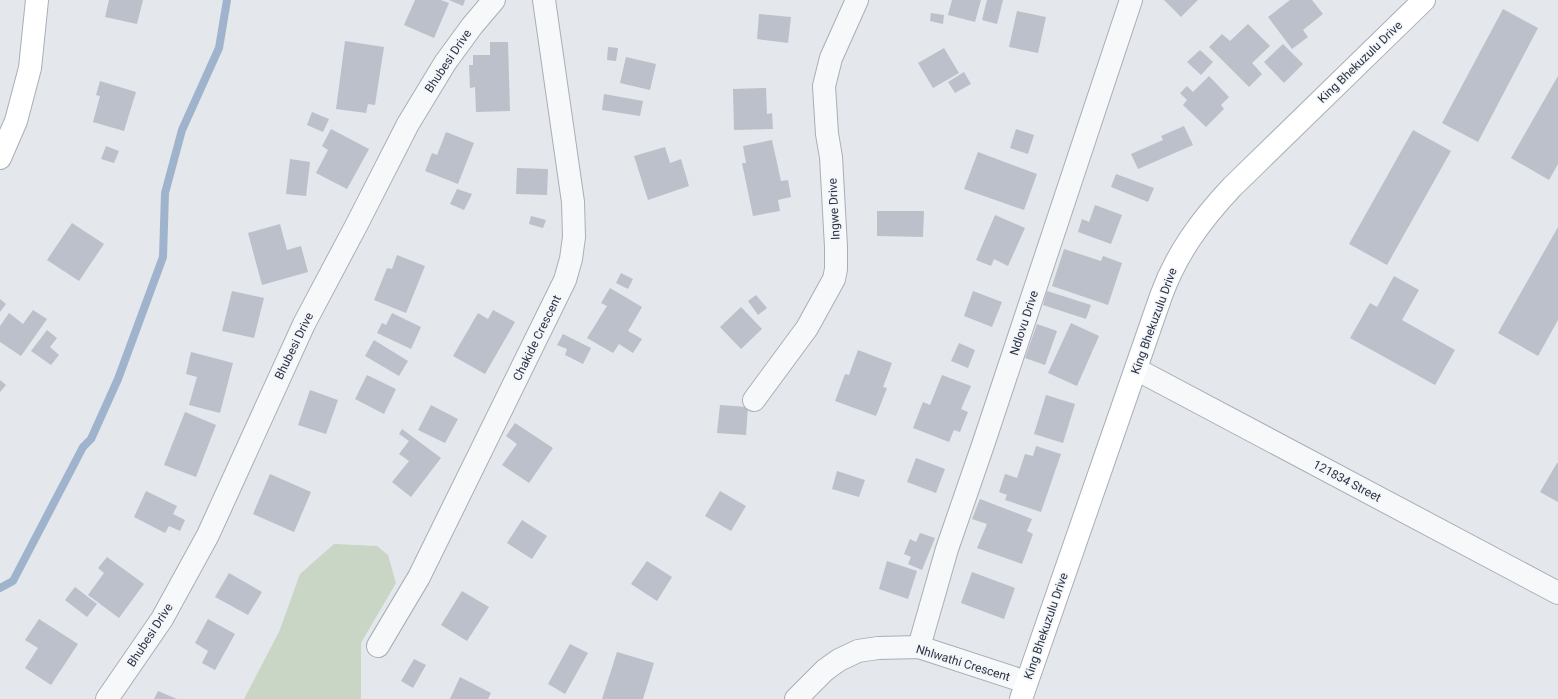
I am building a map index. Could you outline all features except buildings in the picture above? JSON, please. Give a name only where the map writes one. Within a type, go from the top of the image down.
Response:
[{"type":"street","points":[[0,158],[16,121],[30,68],[37,0]]},
{"type":"street","name":"Bhubesi Drive","points":[[107,699],[162,619],[208,536],[304,324],[408,124],[445,63],[472,26],[494,0]]},
{"type":"street","name":"Chakide Crescent","points":[[378,646],[420,577],[565,280],[571,259],[574,237],[573,202],[544,0]]},
{"type":"street","name":"Ingwe Drive","points":[[754,400],[807,328],[834,279],[836,269],[836,239],[831,157],[827,134],[824,86],[831,58],[857,0]]},
{"type":"street","name":"Ndlovu Drive","points":[[919,647],[947,548],[984,442],[1131,0]]},
{"type":"street","name":"King Bhekuzulu Drive","points":[[1024,691],[1168,276],[1177,258],[1209,213],[1232,187],[1424,0]]},
{"type":"street","name":"121834 Street","points":[[1136,369],[1558,593]]},
{"type":"street","name":"Nhlwathi Crescent","points":[[796,699],[825,670],[839,660],[858,651],[878,648],[919,647],[1024,691]]},
{"type":"green space","points":[[334,544],[377,546],[388,555],[396,583],[361,643],[361,699],[244,699],[279,632],[300,574]]},
{"type":"waterway","points":[[0,588],[13,581],[83,447],[91,439],[118,379],[163,257],[165,193],[182,130],[219,48],[227,0]]}]
